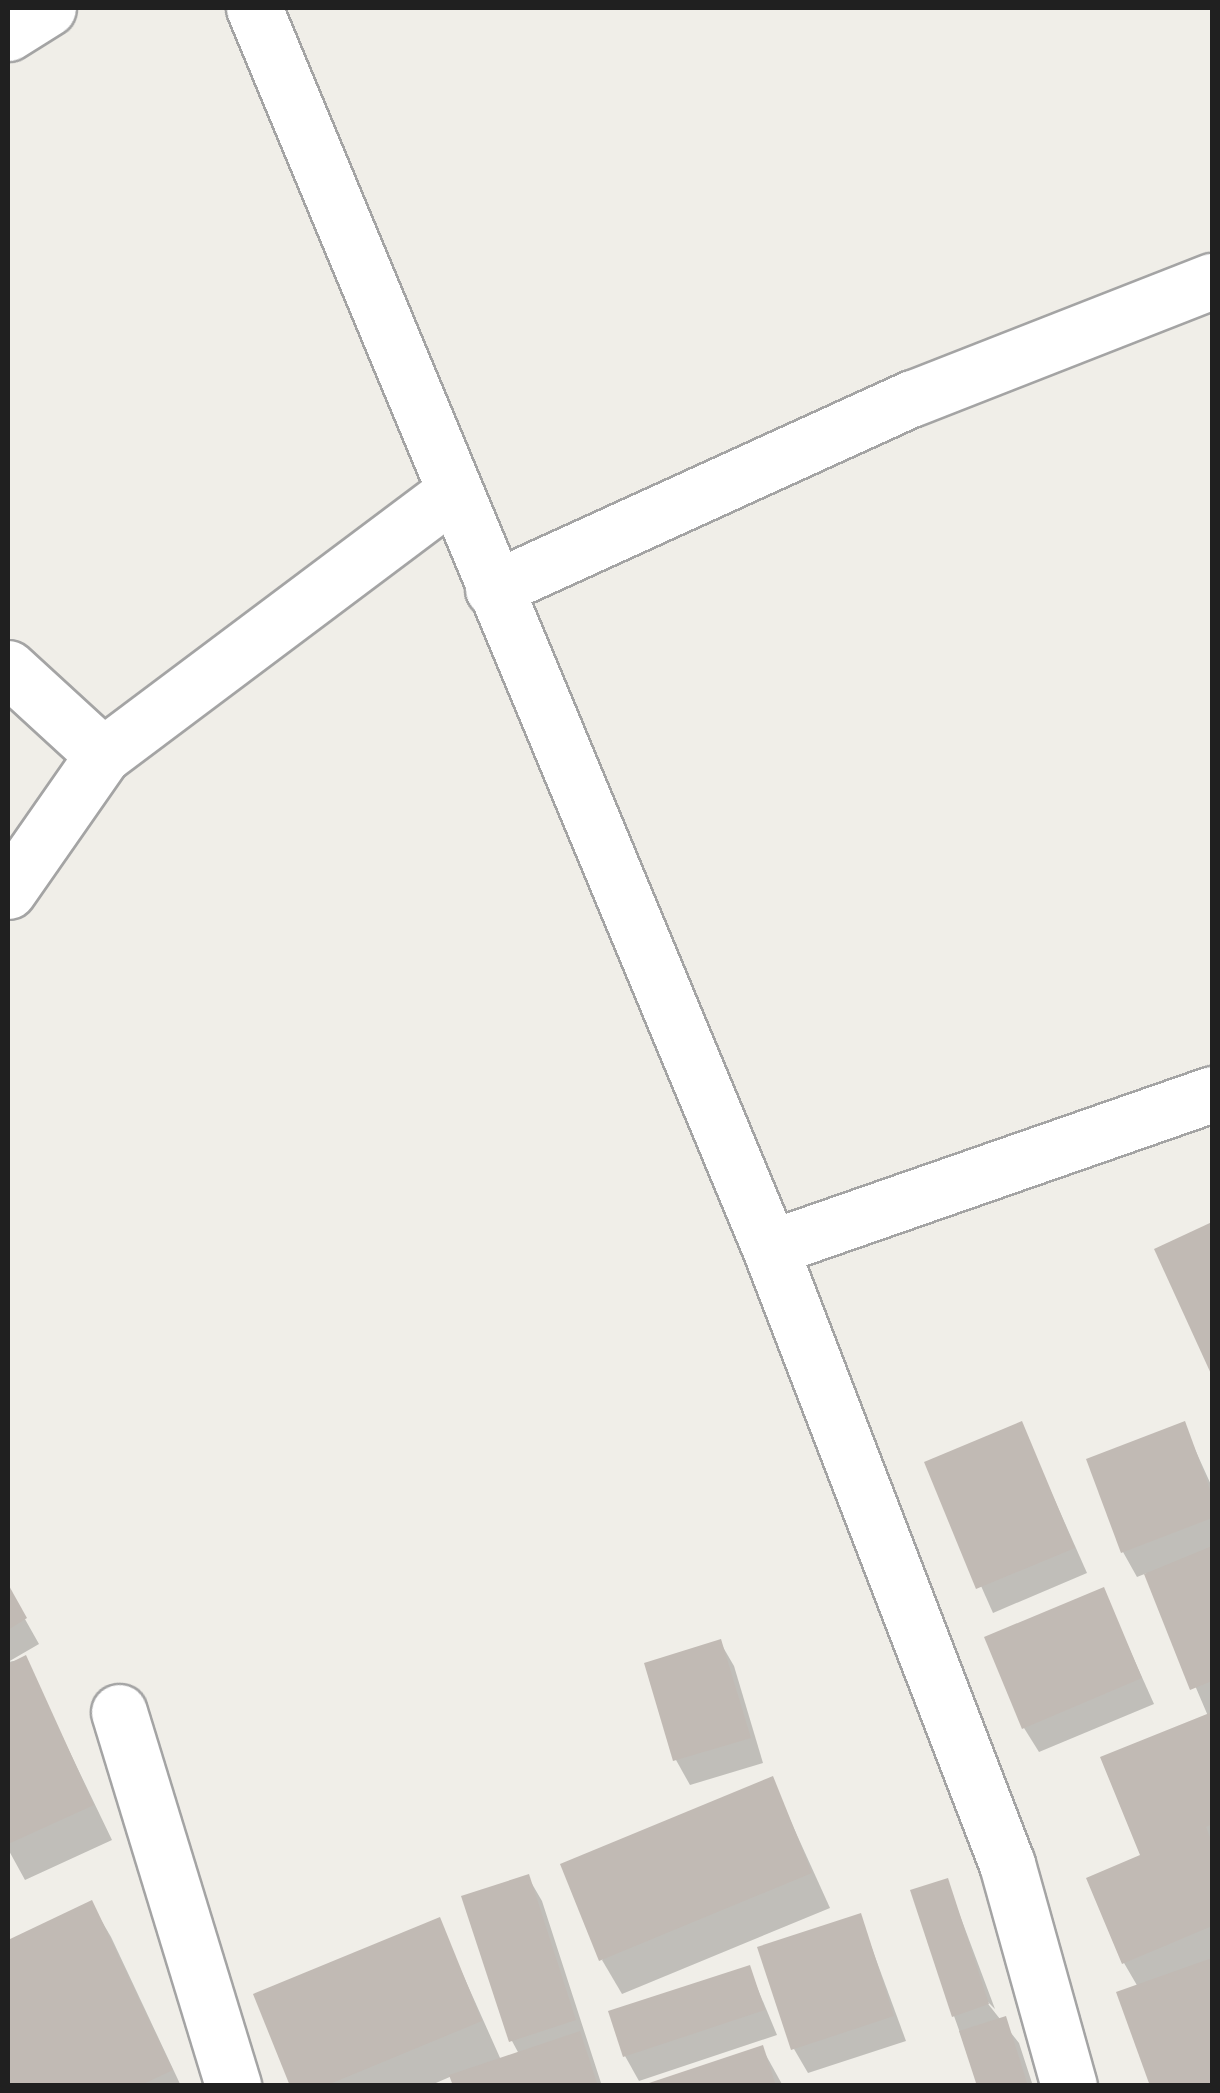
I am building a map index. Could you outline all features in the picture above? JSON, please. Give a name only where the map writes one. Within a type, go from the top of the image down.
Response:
[{"type":"street","points":[[8,34],[48,8]]},
{"type":"street","points":[[254,8],[770,1248],[1007,1864],[1069,2086]]},
{"type":"street","points":[[493,589],[914,398],[1212,281]]},
{"type":"street","points":[[8,891],[104,755],[454,491]]},
{"type":"street","points":[[8,668],[104,755]]},
{"type":"street","points":[[770,1248],[1212,1094]]},
{"type":"street","points":[[119,1712],[234,2086]]},
{"type":"building","points":[[1212,1222],[1212,1376],[1154,1249]]},
{"type":"building","points":[[1022,1421],[1075,1548],[976,1589],[924,1462]]},
{"type":"building","points":[[1185,1421],[1212,1495],[1212,1518],[1121,1553],[1086,1459]]},
{"type":"building","points":[[1212,1546],[1212,1681],[1190,1690],[1144,1574]]},
{"type":"building","points":[[8,1584],[27,1618],[8,1630]]},
{"type":"building","points":[[1104,1587],[1142,1678],[1022,1729],[984,1637]]},
{"type":"building","points":[[721,1639],[751,1738],[673,1761],[644,1663]]},
{"type":"building","points":[[26,1655],[94,1805],[8,1844],[8,1664]]},
{"type":"building","points":[[1212,1712],[1212,1824],[1206,1827],[1212,1843],[1212,1926],[1122,1964],[1086,1878],[1140,1855],[1100,1757]]},
{"type":"building","points":[[773,1776],[812,1873],[599,1961],[560,1864]]},
{"type":"building","points":[[529,1874],[576,2020],[509,2042],[461,1896]]},
{"type":"building","points":[[948,1878],[989,2004],[952,2017],[910,1890]]},
{"type":"building","points":[[92,1900],[173,2070],[139,2086],[8,2086],[8,1940]]},
{"type":"building","points":[[861,1913],[894,2016],[791,2050],[757,1947]]},
{"type":"building","points":[[440,1917],[482,2021],[325,2086],[290,2086],[253,1994]]},
{"type":"building","points":[[1212,1958],[1212,2086],[1150,2086],[1116,1992]]},
{"type":"building","points":[[750,1965],[765,2010],[623,2057],[608,2011]]},
{"type":"building","points":[[1006,2016],[1028,2086],[977,2086],[959,2031]]},
{"type":"building","points":[[580,2031],[598,2086],[453,2086],[449,2075]]},
{"type":"building","points":[[763,2045],[776,2086],[643,2086],[643,2085]]}]
